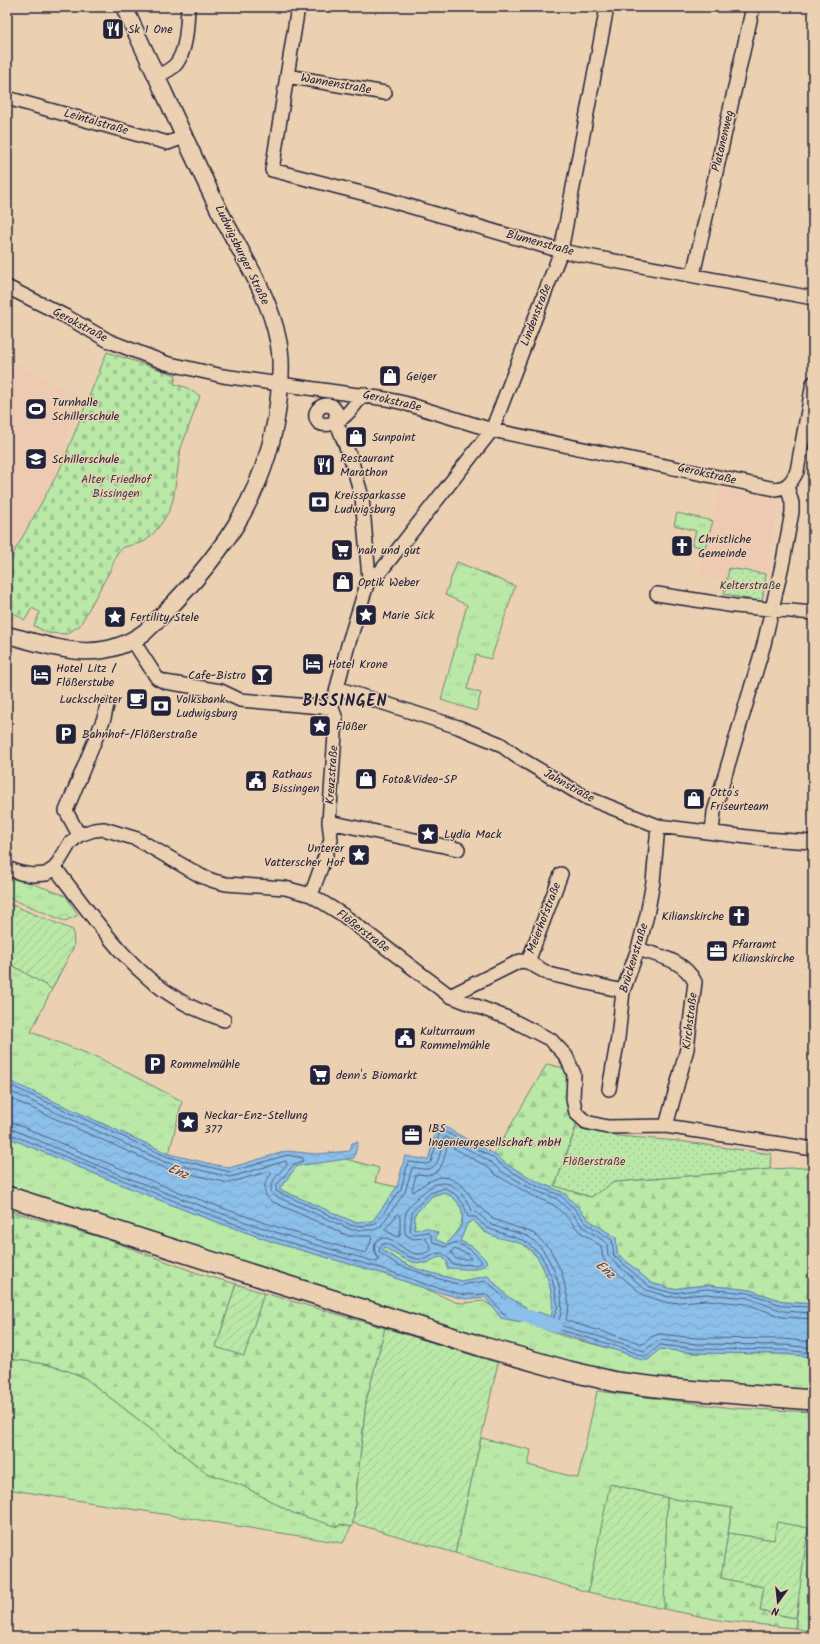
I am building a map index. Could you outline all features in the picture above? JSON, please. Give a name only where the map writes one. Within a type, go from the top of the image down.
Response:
[{"type":"main road","points":[[7,1196],[486,1348],[569,1371],[616,1382],[673,1389],[813,1400]]},
{"type":"street","name":"Ludwigsburger Straße","points":[[124,7],[184,137],[265,298],[278,340],[281,365],[278,415],[272,444],[260,477],[246,508],[209,565],[162,616],[133,641]]},
{"type":"street","points":[[157,76],[169,70],[176,64],[186,39],[188,7]]},
{"type":"street","name":"Wannenstraße","points":[[272,170],[298,7]]},
{"type":"street","name":"Lindenstraße","points":[[369,578],[380,572],[492,430],[561,250],[607,7]]},
{"type":"street","name":"Platanenweg","points":[[693,275],[753,7]]},
{"type":"street","name":"Wannenstraße","points":[[287,76],[385,93]]},
{"type":"street","name":"Leintalstraße","points":[[7,98],[168,143],[184,137]]},
{"type":"street","name":"Blumenstraße","points":[[272,170],[385,199],[561,250],[813,298]]},
{"type":"street","name":"Gerokstraße","points":[[7,287],[67,317],[109,341],[144,356],[166,363],[223,376],[280,385],[363,394],[404,403],[492,430],[775,490],[787,486]]},
{"type":"street","points":[[712,832],[714,812],[754,681],[773,610],[792,512],[792,503],[787,486],[793,480],[808,442],[813,383]]},
{"type":"street","name":"Kreuzstraße","points":[[311,895],[331,840],[329,822],[336,719],[332,708],[348,645],[369,578],[362,497],[351,459],[336,420],[343,418],[363,394]]},
{"type":"street","points":[[656,594],[735,606],[813,613]]},
{"type":"street","points":[[7,635],[58,648],[83,652],[106,650],[133,641],[157,678],[165,682],[221,690],[240,700],[332,708]]},
{"type":"street","name":"Jahnstraße","points":[[337,688],[458,727],[500,744],[516,756],[585,797],[658,826],[764,840],[813,842]]},
{"type":"street","points":[[7,868],[20,873],[33,875],[46,874],[55,868],[70,843],[79,835],[66,811],[108,705]]},
{"type":"street","points":[[329,822],[458,849]]},
{"type":"street","name":"Brückenstraße","points":[[609,1089],[618,1038],[623,991],[638,949],[647,915],[653,882],[658,826]]},
{"type":"street","name":"Flößerstraße","points":[[79,835],[94,830],[104,829],[120,833],[137,839],[214,881],[226,884],[285,888],[311,895],[343,915],[450,996],[508,1018],[551,1040],[566,1056],[574,1074],[573,1099],[576,1113],[586,1122],[607,1127],[666,1126],[813,1149]]},
{"type":"street","points":[[55,868],[94,920],[147,976],[179,1000],[198,1010],[224,1020]]},
{"type":"street","name":"Meierhofstraße","points":[[528,962],[561,874]]},
{"type":"street","name":"Kirchstraße","points":[[638,949],[677,963],[690,973],[694,982],[687,1049],[666,1126]]},
{"type":"street","name":"Meierhofstraße","points":[[450,996],[520,961],[528,962],[549,974],[623,991]]},
{"type":"shaded area","name":"Schillerschule","points":[[7,358],[81,398],[63,446],[68,449],[60,469],[7,565]]},
{"type":"shaded area","points":[[719,488],[779,500],[766,574],[730,568],[726,582],[698,576],[713,521]]},
{"type":"green space","name":"Alter Friedhof Bissingen","points":[[107,352],[176,375],[174,384],[185,387],[200,396],[181,448],[173,500],[169,511],[161,524],[144,542],[124,547],[117,553],[111,569],[80,625],[67,634],[48,633],[34,626],[40,612],[32,608],[25,620],[7,609],[7,565],[60,469]]},
{"type":"green space","points":[[677,513],[713,521],[705,548],[692,545],[696,531],[674,525]]},
{"type":"green space","points":[[457,562],[515,586],[491,659],[476,655],[467,689],[481,693],[476,711],[441,700],[467,605],[445,595]]},
{"type":"green space","name":"Kelterstraße","points":[[729,568],[766,574],[762,602],[724,594]]},
{"type":"green space","points":[[7,874],[66,896],[78,915],[65,921],[7,897]]},
{"type":"green space","points":[[7,903],[73,930],[74,946],[52,989],[7,962]]},
{"type":"green space","points":[[7,962],[52,989],[31,1032],[99,1058],[182,1101],[169,1154],[7,1080]]},
{"type":"green space","points":[[547,1064],[568,1069],[580,1115],[555,1186],[591,1197],[614,1182],[770,1169],[813,1167],[813,1304],[785,1302],[750,1290],[706,1285],[672,1289],[651,1283],[617,1253],[616,1238],[589,1220],[562,1192],[538,1182],[506,1164],[494,1154]]},
{"type":"green space","name":"Flößerstraße","points":[[576,1128],[618,1136],[678,1141],[771,1154],[770,1169],[614,1182],[591,1197],[555,1186]]},
{"type":"green space","points":[[7,1137],[192,1213],[276,1243],[378,1272],[424,1288],[455,1302],[463,1303],[484,1301],[494,1308],[501,1318],[522,1322],[524,1319],[525,1307],[508,1297],[488,1276],[461,1281],[417,1269],[382,1250],[384,1247],[403,1258],[414,1262],[427,1263],[436,1258],[442,1257],[447,1262],[447,1268],[476,1269],[473,1247],[460,1241],[467,1224],[473,1220],[484,1232],[523,1244],[538,1258],[548,1278],[554,1306],[551,1317],[538,1312],[536,1323],[537,1326],[568,1338],[648,1360],[660,1349],[695,1353],[783,1354],[813,1357],[813,1392],[632,1376],[550,1358],[7,1189]]},
{"type":"green space","points":[[342,1158],[379,1168],[375,1182],[397,1187],[373,1221],[354,1222],[279,1189],[297,1166]]},
{"type":"green space","points":[[444,1192],[458,1203],[462,1216],[458,1231],[446,1244],[414,1231],[415,1214],[432,1196]]},
{"type":"green space","points":[[7,1210],[106,1239],[197,1273],[236,1284],[216,1347],[244,1355],[264,1293],[385,1328],[366,1402],[353,1523],[351,1527],[340,1524],[338,1527],[293,1513],[241,1485],[207,1473],[85,1378],[47,1365],[7,1359]]},
{"type":"green space","points":[[236,1284],[264,1293],[244,1356],[216,1347]]},
{"type":"green space","points":[[385,1328],[498,1363],[455,1553],[353,1523],[366,1402]]},
{"type":"green space","points":[[7,1359],[47,1365],[85,1378],[207,1473],[241,1485],[293,1513],[351,1527],[343,1543],[7,1489]]},
{"type":"green space","points":[[597,1391],[732,1408],[813,1412],[813,1632],[795,1628],[799,1602],[774,1540],[728,1533],[732,1508],[667,1498],[611,1484],[588,1592],[455,1553],[481,1438],[531,1450],[528,1465],[578,1478]]},
{"type":"green space","points":[[610,1484],[667,1498],[664,1609],[588,1592]]},
{"type":"green space","points":[[667,1498],[732,1508],[721,1578],[764,1587],[760,1611],[796,1618],[795,1628],[724,1621],[664,1609]]},
{"type":"green space","points":[[777,1522],[808,1528],[796,1618],[760,1611],[764,1587],[721,1578],[728,1533],[774,1540]]},
{"type":"water","name":"Enz","points":[[7,1080],[169,1154],[229,1168],[287,1151],[316,1154],[350,1151],[352,1143],[358,1142],[354,1158],[297,1166],[279,1189],[354,1222],[373,1221],[397,1187],[405,1156],[428,1160],[438,1124],[494,1154],[506,1164],[538,1182],[562,1192],[589,1220],[616,1238],[617,1253],[651,1283],[672,1289],[706,1285],[750,1290],[785,1302],[813,1304],[813,1357],[783,1354],[695,1353],[660,1349],[648,1360],[641,1360],[622,1352],[537,1326],[536,1323],[538,1312],[551,1317],[552,1308],[550,1287],[542,1265],[530,1249],[522,1244],[488,1234],[473,1220],[467,1224],[460,1241],[473,1247],[488,1262],[480,1268],[447,1268],[447,1262],[442,1257],[436,1258],[427,1263],[419,1263],[403,1258],[384,1247],[382,1250],[417,1269],[461,1281],[488,1276],[508,1297],[526,1307],[522,1322],[501,1318],[485,1297],[465,1299],[456,1297],[378,1272],[276,1243],[192,1213],[7,1137]],"holes":[[[444,1192],[458,1203],[462,1210],[463,1216],[458,1231],[453,1238],[446,1244],[435,1239],[438,1233],[427,1228],[414,1230],[415,1214],[432,1196]]]},
{"type":"waterway","points":[[508,1306],[515,1312],[555,1326]]},
{"type":"place","name":"Sk 1 One","points":[[113,29]]},
{"type":"place","name":"Geiger","points":[[390,376]]},
{"type":"place","name":"Turnhalle Schillerschule","points":[[36,409]]},
{"type":"place","name":"Sunpoint","points":[[356,437]]},
{"type":"place","name":"Schillerschule","points":[[36,459]]},
{"type":"place","name":"Restaurant Marathon","points":[[324,465]]},
{"type":"place","name":"Kreissparkasse Ludwigsburg","points":[[319,502]]},
{"type":"place","name":"Christliche Gemeinde","points":[[682,546]]},
{"type":"place","name":"nah und gut","points":[[342,550]]},
{"type":"place","name":"Optik Weber","points":[[343,582]]},
{"type":"place","name":"Marie Sick","points":[[366,615]]},
{"type":"place","name":"Fertility Stele","points":[[115,617]]},
{"type":"place","name":"Hotel Krone","points":[[313,664]]},
{"type":"place","name":"Hotel Litz / Flößerstube","points":[[41,675]]},
{"type":"place","name":"Cafe-Bistro","points":[[262,675]]},
{"type":"place","name":"Luckscheiter","points":[[137,699]]},
{"type":"place","name":"Volksbank Ludwigsburg","points":[[161,706]]},
{"type":"place","name":"Flößer","points":[[320,726]]},
{"type":"place","name":"Bahnhof-/Flößerstraße","points":[[66,734]]},
{"type":"place","name":"Foto&Video-SP","points":[[366,779]]},
{"type":"place","name":"Rathaus Bissingen","points":[[256,781]]},
{"type":"place","name":"Otto's Friseurteam","points":[[694,799]]},
{"type":"place","name":"Lydia Mack","points":[[428,834]]},
{"type":"place","name":"Unterer Vatterscher Hof","points":[[359,855]]},
{"type":"place","name":"Kilianskirche","points":[[739,916]]},
{"type":"place","name":"Pfarramt Kilianskirche","points":[[717,951]]},
{"type":"place","name":"Kulturraum Rommelmühle","points":[[405,1038]]},
{"type":"place","name":"Rommelmühle","points":[[155,1064]]},
{"type":"place","name":"denn's Biomarkt","points":[[320,1075]]},
{"type":"place","name":"Neckar-Enz-Stellung 377","points":[[188,1122]]},
{"type":"place","name":"IBS Ingenieurgesellschaft mbH","points":[[412,1135]]},
{"type":"district","name":"BISSINGEN","points":[[345,701]]}]
